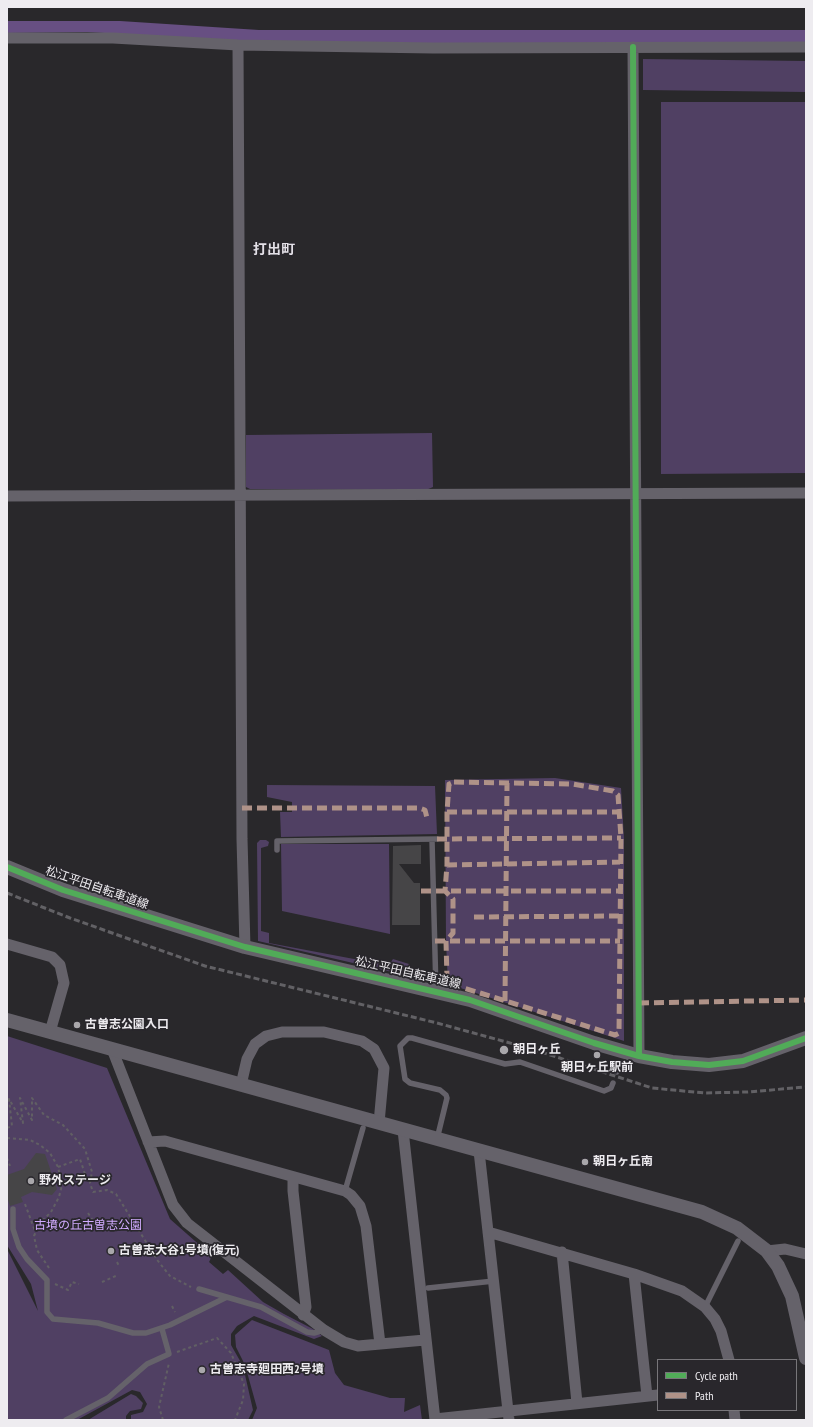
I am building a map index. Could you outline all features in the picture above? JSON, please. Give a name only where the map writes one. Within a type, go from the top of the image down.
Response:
[{"type":"street","points":[[7,38],[113,38],[238,45],[433,48],[806,47]]},
{"type":"street","points":[[238,45],[242,839],[245,947]]},
{"type":"street","points":[[633,48],[639,1056]]},
{"type":"street","points":[[7,496],[806,493]]},
{"type":"street","name":"松江平田自転車道線","points":[[7,867],[63,890],[245,947],[470,1000],[594,1043],[639,1056],[672,1062],[709,1066],[743,1061],[806,1038]]},
{"type":"street","points":[[7,944],[52,957],[60,965],[64,983],[50,1032]]},
{"type":"street","points":[[7,1020],[702,1212],[737,1228],[767,1251],[778,1266],[792,1296],[806,1358]]},
{"type":"street","points":[[242,1085],[247,1059],[255,1044],[266,1036],[282,1032],[324,1032],[362,1041],[374,1049],[384,1068],[379,1123]]},
{"type":"street","points":[[112,1049],[173,1206],[187,1223],[303,1315],[344,1342],[358,1346],[425,1340]]},
{"type":"street","points":[[403,1130],[435,1420],[508,1416],[578,1403],[652,1395],[634,1274]]},
{"type":"street","points":[[148,1142],[164,1141],[345,1191],[352,1195],[360,1206],[366,1226],[380,1344]]},
{"type":"street","points":[[479,1151],[508,1416]]},
{"type":"street","points":[[293,1177],[292,1191],[306,1307],[303,1315]]},
{"type":"street","points":[[488,1232],[562,1252],[634,1274],[682,1291],[705,1307],[721,1330],[729,1359]]},
{"type":"street","points":[[767,1251],[785,1250],[806,1254]]},
{"type":"street","points":[[562,1252],[578,1403]]},
{"type":"lane","points":[[277,850],[277,841],[435,840],[436,991]]},
{"type":"lane","points":[[437,1140],[447,1098],[446,1095],[440,1090],[410,1083],[405,1079],[400,1046],[408,1038],[505,1064],[520,1062],[604,1091],[611,1088],[613,1083]]},
{"type":"lane","points":[[617,1072],[621,1063]]},
{"type":"lane","points":[[345,1191],[363,1128]]},
{"type":"lane","points":[[13,1209],[13,1229],[18,1247],[47,1280],[49,1290],[46,1303],[47,1312],[53,1319],[98,1323],[133,1333],[146,1333],[162,1329],[227,1297]]},
{"type":"lane","points":[[705,1307],[738,1241]]},
{"type":"lane","points":[[428,1288],[494,1281]]},
{"type":"lane","points":[[200,1289],[261,1307],[307,1332],[314,1333],[324,1330]]},
{"type":"lane","points":[[66,1420],[108,1398],[147,1364],[169,1354],[162,1329]]},
{"type":"path","points":[[7,1128],[12,1126],[9,1100],[23,1123],[20,1098],[32,1120],[32,1098],[44,1115],[63,1125],[85,1149],[92,1172],[91,1180],[93,1192],[107,1190],[116,1194],[134,1225],[170,1276],[185,1285],[200,1289]]},
{"type":"path","points":[[7,1138],[30,1140],[40,1145],[50,1153],[58,1167],[62,1185],[59,1197],[51,1212],[39,1224],[34,1236],[37,1250],[51,1272],[53,1278],[49,1290]]},
{"type":"path","points":[[7,1158],[10,1166]]},
{"type":"path","points":[[58,1167],[80,1160],[87,1180],[91,1180]]},
{"type":"path","points":[[25,1204],[36,1232]]},
{"type":"path","points":[[88,1213],[98,1228]]},
{"type":"path","points":[[117,1262],[119,1266]]},
{"type":"path","points":[[102,1282],[118,1275]]},
{"type":"path","points":[[58,1286],[68,1290],[72,1282],[79,1284]]},
{"type":"path","points":[[163,1420],[159,1407],[169,1363],[169,1354],[218,1338],[231,1353],[244,1384],[243,1400],[235,1420]]},
{"type":"green space","points":[[643,59],[806,61],[806,92],[643,90]]},
{"type":"green space","points":[[661,102],[806,102],[806,473],[661,474]]},
{"type":"green space","points":[[432,433],[433,487],[426,490],[250,489],[246,487],[246,435]]},
{"type":"green space","points":[[555,778],[621,788],[624,838],[624,1041],[448,984],[446,942],[445,780]]},
{"type":"green space","points":[[267,785],[435,786],[437,834],[281,837],[280,812],[292,812],[292,802],[267,797]]},
{"type":"green space","points":[[260,840],[266,840],[269,842],[268,846],[261,848],[261,931],[269,933],[269,943],[386,965],[389,965],[393,959],[409,964],[409,973],[405,975],[258,941],[257,843]]},
{"type":"green space","points":[[281,844],[389,844],[390,934],[282,911]]},
{"type":"green space","name":"古墳の丘古曽志公園","points":[[7,1036],[107,1068],[170,1219],[212,1256],[209,1262],[223,1274],[228,1270],[263,1302],[313,1329],[322,1336],[314,1339],[254,1316],[237,1326],[231,1334],[231,1345],[243,1366],[253,1410],[248,1420],[131,1420],[131,1415],[143,1412],[147,1404],[140,1392],[132,1390],[77,1420],[7,1420],[7,1249],[38,1311],[31,1284],[7,1245]]},
{"type":"green space","points":[[252,1320],[329,1350],[335,1373],[344,1385],[390,1398],[405,1398],[404,1412],[420,1405],[422,1420],[252,1420],[257,1408],[245,1365],[236,1347],[235,1335]]},
{"type":"green space","points":[[131,1394],[136,1396],[143,1403],[141,1409],[130,1411],[126,1416],[126,1420],[88,1420]]},
{"type":"shaded area","points":[[7,21],[120,21],[259,30],[806,30],[806,43],[279,43],[87,32],[7,33]]},
{"type":"building","points":[[421,845],[421,864],[399,864],[414,883],[420,883],[420,925],[392,925],[393,846]]},
{"type":"building","name":"野外ステージ","points":[[36,1153],[45,1154],[57,1189],[52,1195],[32,1192],[21,1197],[23,1202],[10,1206],[7,1197],[7,1175],[24,1169]]},
{"type":"railway","points":[[7,893],[70,918],[205,966],[437,1023],[532,1049],[652,1088],[705,1093],[747,1092],[806,1087]]},
{"type":"marked path","points":[[454,782],[572,784],[613,791],[618,795],[621,838],[619,1033],[615,1035],[451,984],[447,979],[446,941],[453,933],[453,899],[445,891],[447,865],[447,812],[449,784],[454,782]]},
{"type":"marked path","points":[[505,1001],[507,783]]},
{"type":"marked path","points":[[242,808],[419,808],[425,810],[427,818]]},
{"type":"marked path","points":[[447,812],[619,812]]},
{"type":"marked path","points":[[437,839],[621,838]]},
{"type":"marked path","points":[[447,865],[620,862]]},
{"type":"marked path","points":[[421,891],[620,891]]},
{"type":"marked path","points":[[474,917],[620,916]]},
{"type":"marked path","points":[[435,941],[620,941]]},
{"type":"marked path","points":[[639,1003],[806,1000]]},
{"type":"cycle path","points":[[633,47],[639,1056]]},
{"type":"cycle path","points":[[7,867],[63,890],[245,947],[470,1000],[594,1043],[639,1056],[672,1062],[709,1065],[743,1061],[806,1038]]},
{"type":"place","name":"古曽志公園入口","points":[[77,1025]]},
{"type":"place","name":"朝日ヶ丘","points":[[504,1050]]},
{"type":"place","name":"朝日ヶ丘駅前","points":[[597,1055]]},
{"type":"place","name":"朝日ヶ丘南","points":[[585,1162]]},
{"type":"place","name":"野外ステージ","points":[[31,1181]]},
{"type":"place","name":"古曽志大谷1号墳(復元)","points":[[111,1251]]},
{"type":"place","name":"古曽志寺廻田西2号墳","points":[[202,1370]]},
{"type":"district","name":"打出町","points":[[274,250]]}]
